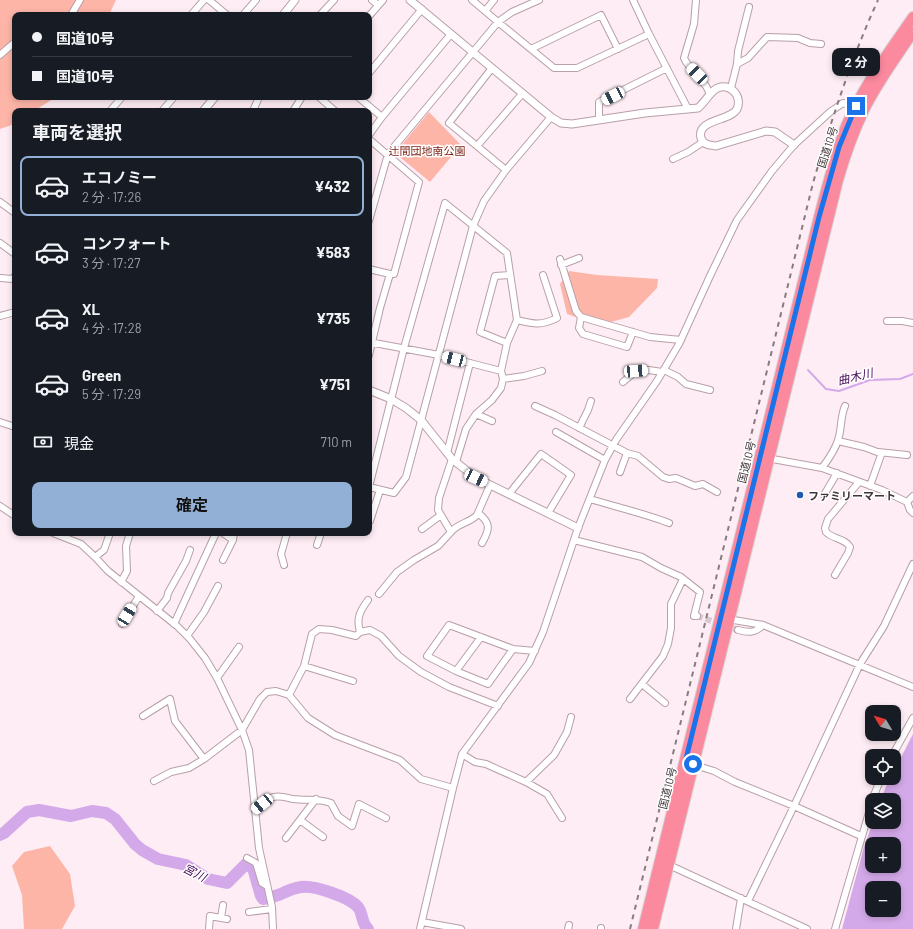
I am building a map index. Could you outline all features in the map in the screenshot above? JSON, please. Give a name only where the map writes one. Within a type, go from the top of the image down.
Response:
[{"type":"highway","name":"国道10号","points":[[643,929],[689,764],[764,457],[829,181],[839,147],[856,106],[880,64],[913,17]]},
{"type":"highway","name":"国道10号","points":[[764,457],[846,154],[871,97],[913,32]]},
{"type":"highway","name":"国道10号","points":[[653,929],[669,865],[689,764]]},
{"type":"street","points":[[73,12],[80,0]]},
{"type":"street","points":[[194,12],[204,0]]},
{"type":"street","points":[[209,0],[223,12]]},
{"type":"street","points":[[246,12],[256,0]]},
{"type":"street","points":[[285,12],[295,0]]},
{"type":"street","points":[[323,12],[334,0]]},
{"type":"street","points":[[372,0],[381,3],[372,13]]},
{"type":"street","points":[[410,0],[522,94],[561,123],[572,124],[645,113],[698,108],[710,94],[723,86],[731,88],[736,94],[739,101],[737,109],[730,116],[709,123],[703,128],[700,135],[703,142],[708,145],[716,146],[766,131],[775,132],[794,145]]},
{"type":"street","points":[[472,0],[554,68],[577,68],[649,34]]},
{"type":"street","points":[[485,11],[494,0]]},
{"type":"street","points":[[372,210],[388,154],[498,22],[512,12],[539,0]]},
{"type":"street","points":[[633,0],[688,109]]},
{"type":"street","points":[[696,0],[694,24],[684,58],[706,86],[710,94]]},
{"type":"street","points":[[731,88],[749,7]]},
{"type":"street","points":[[372,69],[422,9]]},
{"type":"street","points":[[531,49],[601,15],[618,49]]},
{"type":"street","points":[[372,131],[451,34]]},
{"type":"street","points":[[737,64],[748,58],[768,37],[798,38],[810,43],[821,44]]},
{"type":"street","points":[[0,55],[12,45]]},
{"type":"street","points":[[492,68],[449,123],[506,170]]},
{"type":"street","points":[[599,120],[599,102],[667,68]]},
{"type":"street","points":[[477,146],[522,94]]},
{"type":"street","points":[[113,108],[119,100]]},
{"type":"street","points":[[165,108],[171,100]]},
{"type":"street","points":[[206,108],[212,100]]},
{"type":"street","points":[[322,100],[332,108]]},
{"type":"street","points":[[362,100],[371,108]]},
{"type":"street","points":[[420,929],[462,754],[517,678],[529,664],[535,652],[578,528],[605,460],[663,371],[681,340],[737,220],[772,171],[794,145],[835,108],[844,103],[856,106]]},
{"type":"street","points":[[372,109],[382,117]]},
{"type":"street","points":[[372,488],[394,493],[406,477],[473,226],[484,201],[506,170],[551,117]]},
{"type":"street","points":[[372,141],[419,182],[394,274],[372,270]]},
{"type":"street","points":[[673,159],[688,152],[703,142]]},
{"type":"street","points":[[0,202],[12,211]]},
{"type":"street","points":[[372,475],[404,348],[445,203],[507,253],[517,320],[507,343],[501,371],[503,379],[501,388],[492,400],[476,414],[466,429],[452,458]]},
{"type":"street","points":[[0,244],[12,252]]},
{"type":"street","points":[[579,258],[560,262],[576,311],[581,317],[650,337],[681,340]]},
{"type":"street","points":[[372,335],[390,274]]},
{"type":"street","points":[[507,343],[480,332],[495,276],[510,275]]},
{"type":"street","points":[[517,320],[535,324],[546,323],[557,318],[543,275]]},
{"type":"street","points":[[0,278],[12,279]]},
{"type":"street","points":[[0,316],[12,313]]},
{"type":"street","points":[[581,317],[579,328],[582,334],[627,348],[633,332]]},
{"type":"street","points":[[887,322],[902,321],[913,323]]},
{"type":"street","points":[[372,342],[439,355],[501,371]]},
{"type":"street","points":[[451,532],[438,510],[439,498],[452,458],[470,363]]},
{"type":"street","points":[[503,379],[524,376],[542,371]]},
{"type":"street","points":[[623,382],[636,371],[663,371],[678,377],[686,384],[710,390]]},
{"type":"street","points":[[372,391],[391,399],[406,408],[421,420],[452,458],[476,478],[578,528]]},
{"type":"street","points":[[579,428],[591,400]]},
{"type":"street","points":[[535,406],[627,453],[638,456],[663,477],[669,479],[676,478],[695,486],[703,484],[717,492]]},
{"type":"street","points":[[822,468],[838,441],[842,414],[845,406]]},
{"type":"street","points":[[476,414],[492,421]]},
{"type":"street","points":[[0,422],[12,426]]},
{"type":"street","points":[[556,432],[605,460]]},
{"type":"street","points":[[838,441],[878,452],[907,455]]},
{"type":"street","points":[[870,486],[881,455],[878,452]]},
{"type":"street","points":[[620,472],[627,453]]},
{"type":"street","points":[[509,494],[541,454],[571,475],[548,513]]},
{"type":"street","points":[[764,457],[822,468],[837,473],[907,502],[913,513]]},
{"type":"street","points":[[824,495],[837,473]]},
{"type":"street","points":[[835,574],[850,547],[847,542],[828,535],[826,532],[826,523],[859,482]]},
{"type":"street","points":[[379,594],[397,572],[438,546],[455,527],[474,518],[478,513],[490,485]]},
{"type":"street","points":[[372,515],[380,490]]},
{"type":"street","points":[[907,502],[913,496]]},
{"type":"street","points":[[590,499],[643,513],[669,523]]},
{"type":"street","points":[[0,506],[12,514]]},
{"type":"street","points":[[478,513],[486,519],[488,526],[487,535],[482,543]]},
{"type":"street","points":[[422,529],[441,515]]},
{"type":"street","points":[[61,536],[81,544],[108,571],[174,624],[187,636],[205,658],[217,678],[242,730],[249,750],[259,848],[272,908],[273,929]]},
{"type":"street","points":[[95,557],[104,550],[109,536]]},
{"type":"street","points":[[122,582],[127,571],[126,546],[129,536]]},
{"type":"street","points":[[174,624],[215,536]]},
{"type":"street","points":[[227,536],[233,540]]},
{"type":"street","points":[[223,560],[234,536]]},
{"type":"street","points":[[284,565],[281,554],[286,536]]},
{"type":"street","points":[[317,545],[319,536]]},
{"type":"street","points":[[574,540],[642,557],[683,579],[700,592],[694,616],[697,616]]},
{"type":"street","points":[[157,611],[166,598],[186,561],[190,550]]},
{"type":"street","points":[[748,901],[860,664],[884,626],[913,564]]},
{"type":"street","points":[[630,699],[663,656],[668,644],[671,628],[671,604],[683,579]]},
{"type":"street","points":[[187,636],[204,612],[218,586]]},
{"type":"street","points":[[122,624],[139,596]]},
{"type":"street","points":[[360,632],[358,622],[361,609],[368,600]]},
{"type":"street","points":[[725,618],[763,625],[913,687]]},
{"type":"street","points":[[513,649],[488,684],[456,671],[427,656],[449,625],[513,649],[535,652]]},
{"type":"street","points":[[738,630],[747,632],[757,631],[763,625]]},
{"type":"street","points":[[289,695],[304,666],[312,634],[319,629],[332,630],[356,636],[360,632],[370,630],[381,636],[399,656],[421,672],[449,686],[498,706]]},
{"type":"street","points":[[456,671],[481,637]]},
{"type":"street","points":[[217,678],[239,647]]},
{"type":"street","points":[[304,666],[353,681]]},
{"type":"street","points":[[642,684],[665,703]]},
{"type":"street","points":[[154,781],[171,772],[189,768],[204,759],[242,730],[260,699],[267,692],[276,691],[289,695],[308,718],[335,735],[400,760],[421,779],[453,788]]},
{"type":"street","points":[[143,716],[170,699],[175,721],[204,759]]},
{"type":"street","points":[[526,782],[554,755],[567,732],[572,717]]},
{"type":"street","points":[[896,749],[913,718]]},
{"type":"street","points":[[462,754],[475,762],[486,764],[526,782],[547,794],[562,818]]},
{"type":"street","points":[[689,764],[714,771],[735,782],[861,836]]},
{"type":"street","points":[[255,809],[275,796],[292,799],[316,799],[331,803],[338,816],[352,826],[359,804],[386,818]]},
{"type":"street","points":[[286,838],[316,799]]},
{"type":"street","points":[[300,820],[323,837]]},
{"type":"street","points":[[835,929],[865,823]]},
{"type":"street","points":[[247,858],[256,863],[262,883],[268,889]]},
{"type":"street","points":[[669,865],[807,929]]},
{"type":"street","points":[[736,929],[741,898]]},
{"type":"street","points":[[209,929],[210,916],[224,918],[223,905]]},
{"type":"street","points":[[249,912],[272,908]]},
{"type":"street","points":[[422,922],[461,929]]},
{"type":"green space","points":[[0,0],[116,0],[110,12],[12,12],[12,100],[51,100],[39,108],[12,108],[12,124],[0,129]]},
{"type":"green space","name":"辻間団地南公園","points":[[429,112],[461,145],[430,182],[395,153]]},
{"type":"green space","points":[[569,271],[597,275],[658,279],[657,288],[629,317],[600,325],[567,314],[560,284]]},
{"type":"green space","points":[[50,846],[70,874],[75,906],[62,929],[24,929],[22,895],[12,866],[24,852]]},
{"type":"shaded area","points":[[913,734],[913,929],[842,929],[865,844],[865,873],[901,873],[901,837],[868,837],[870,829],[901,829],[901,793],[883,793],[887,785],[901,785],[901,757]]},
{"type":"waterway","name":"曲木川","points":[[808,370],[826,389],[839,391],[870,380],[900,379],[913,374]]},
{"type":"waterway","name":"宮川","points":[[0,835],[27,812],[39,810],[71,816],[92,811],[106,813],[115,819],[135,844],[142,850],[158,859],[186,865],[208,879],[227,883],[246,864],[253,868],[263,899],[301,887],[322,890],[354,903],[361,912],[364,924],[368,929]]},
{"type":"tunnel","points":[[697,616],[738,630]]},
{"type":"railway","points":[[630,929],[813,183],[842,90],[878,0]]},
{"type":"place","name":"ファミリーマート","points":[[800,495]]},
{"type":"route","points":[[693,764],[685,763],[815,232],[839,147],[856,106]]}]
